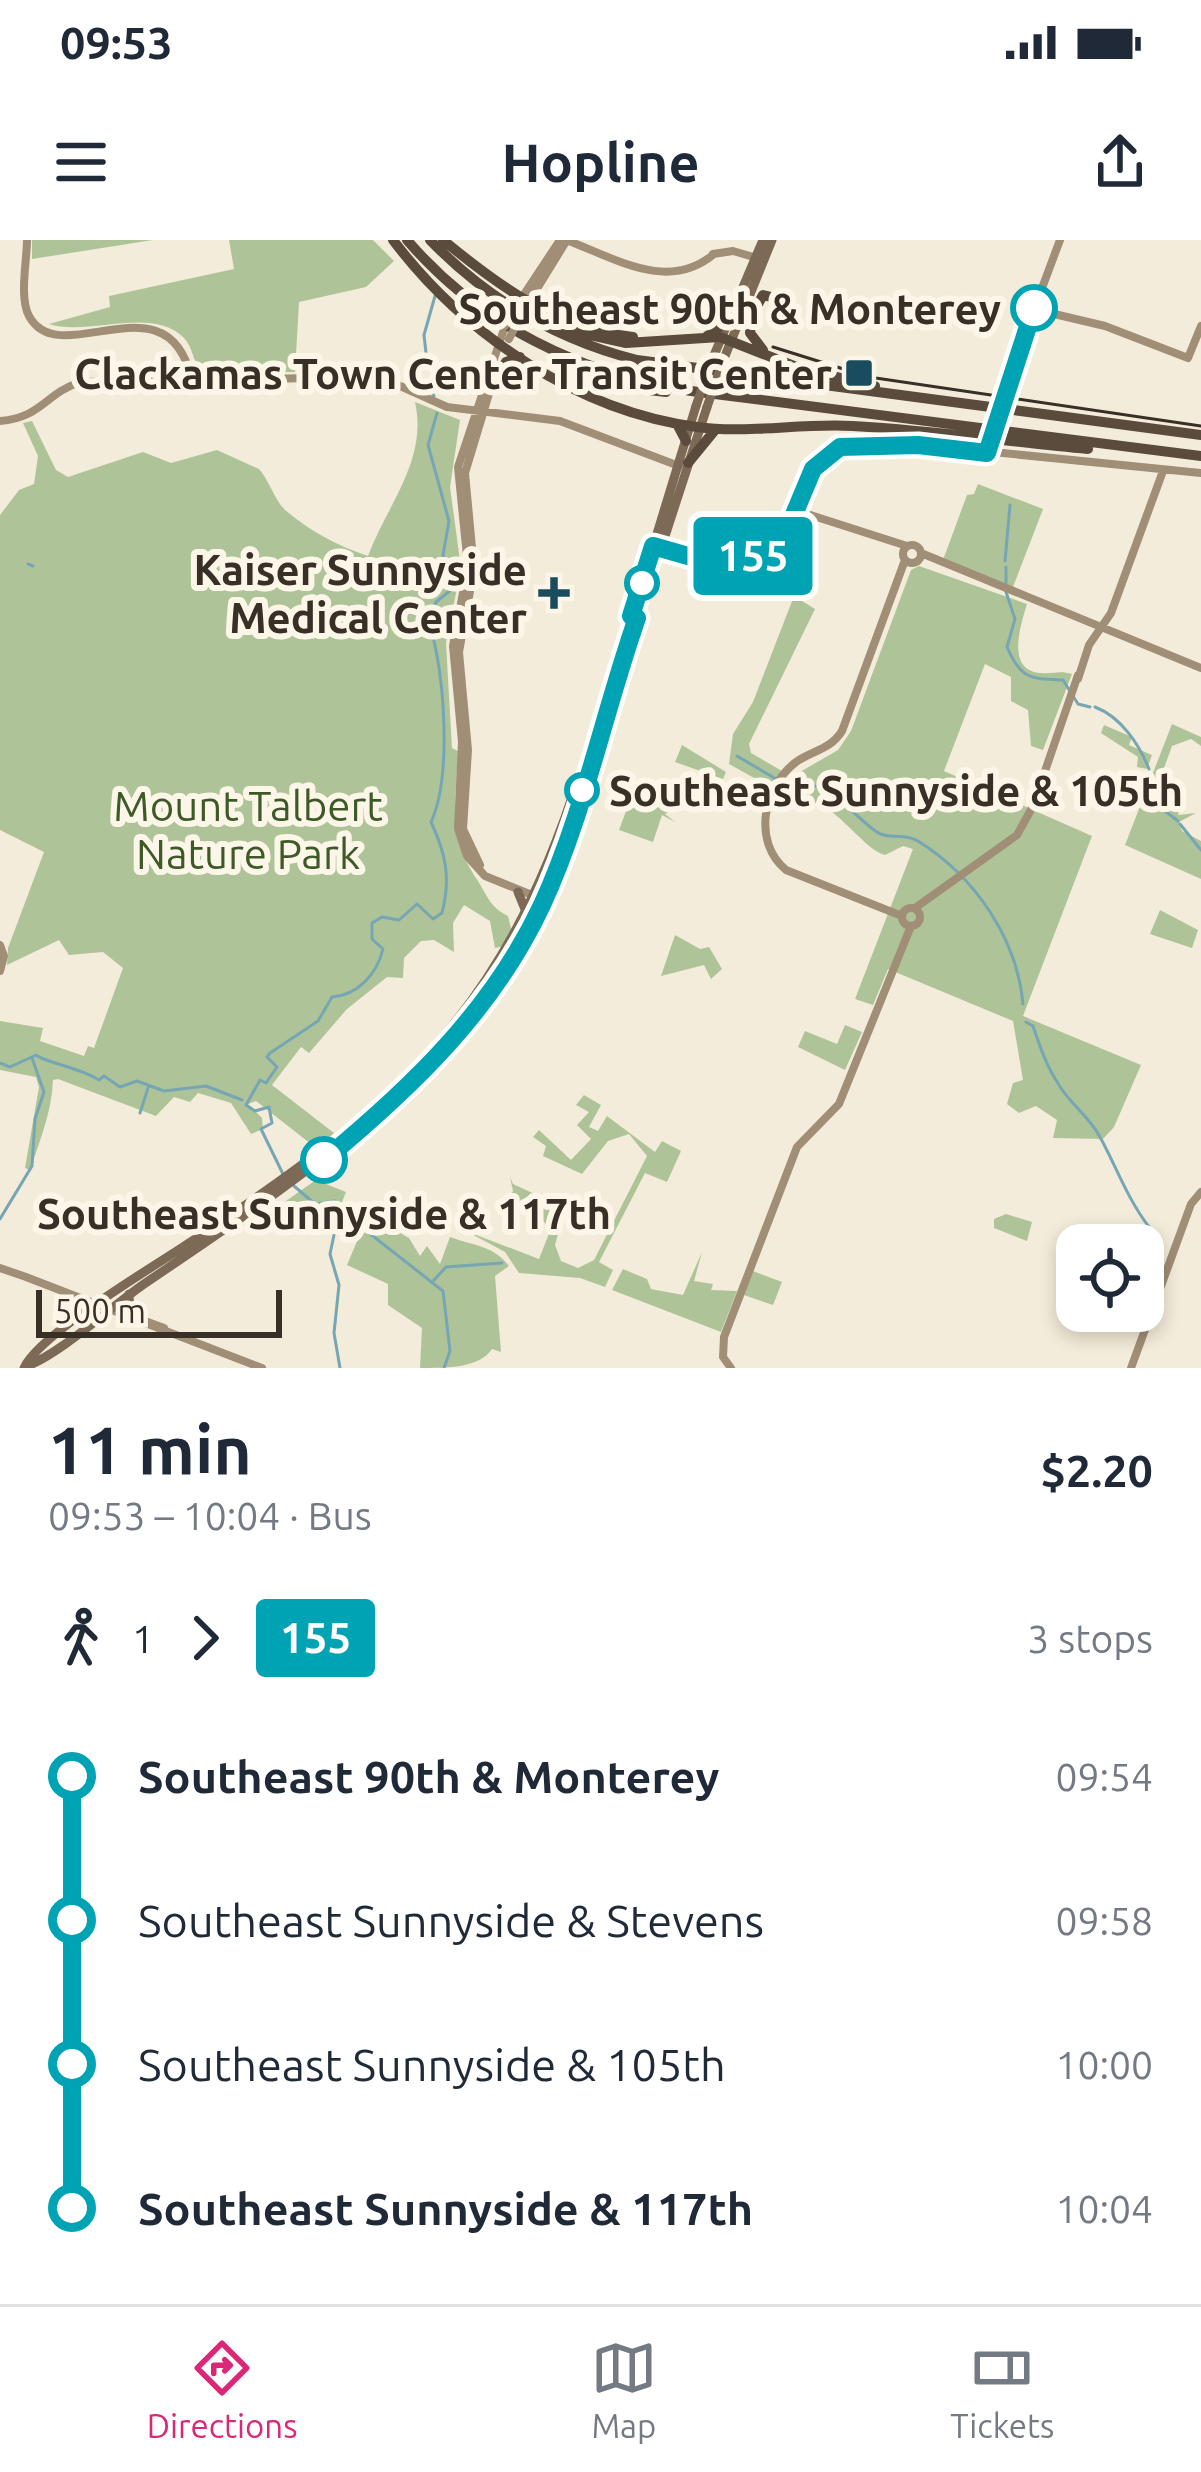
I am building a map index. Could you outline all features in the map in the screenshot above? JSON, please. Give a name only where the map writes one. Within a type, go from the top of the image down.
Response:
[{"type":"highway","points":[[393,240],[463,316],[520,357],[557,378],[689,426],[853,426],[1098,449],[1111,446]]},
{"type":"highway","points":[[407,240],[470,300],[538,344],[620,377],[691,391],[1201,456]]},
{"type":"highway","points":[[430,240],[478,284],[595,331],[678,340],[725,339],[770,357],[910,397]]},
{"type":"highway","points":[[443,240],[524,305],[581,342],[653,363],[1201,435]]},
{"type":"highway","points":[[507,288],[530,284]]},
{"type":"highway","points":[[770,357],[752,338],[750,321],[761,296],[784,300]]},
{"type":"highway","points":[[705,338],[732,324],[744,346]]},
{"type":"highway","points":[[490,389],[506,362],[520,357]]},
{"type":"highway","points":[[557,378],[605,388],[691,391]]},
{"type":"highway","points":[[686,441],[689,426]]},
{"type":"highway","points":[[683,465],[718,428]]},
{"type":"main road","points":[[761,260],[763,240]]},
{"type":"main road","points":[[43,1351],[300,1174],[458,1036],[512,961],[570,832],[683,465],[689,426],[772,240]]},
{"type":"main road","points":[[683,465],[686,441]]},
{"type":"main road","points":[[300,1174],[438,1046],[482,992],[541,896],[616,660],[658,547]]},
{"type":"main road","points":[[616,660],[617,675]]},
{"type":"main road","points":[[603,700],[604,715]]},
{"type":"main road","points":[[568,814],[570,832]]},
{"type":"main road","points":[[518,892],[527,916]]},
{"type":"main road","points":[[25,1368],[79,1318],[129,1294],[283,1185]]},
{"type":"main road","points":[[129,1294],[130,1316]]},
{"type":"main road","points":[[77,1300],[79,1318]]},
{"type":"street","points":[[27,240],[27,309],[37,326],[57,334],[122,329],[168,334],[182,347],[192,381]]},
{"type":"street","points":[[524,305],[530,284],[565,240]]},
{"type":"street","points":[[541,896],[492,880],[472,864],[460,843],[468,750],[459,652],[472,542],[465,473],[478,412],[503,341],[565,240]]},
{"type":"street","points":[[565,240],[655,273],[675,274],[713,254],[730,251],[761,260]]},
{"type":"street","points":[[988,448],[1008,379],[1060,240]]},
{"type":"street","points":[[1034,308],[1103,325],[1188,358],[1201,326]]},
{"type":"street","points":[[468,591],[458,467],[469,427],[490,389],[503,341]]},
{"type":"street","points":[[0,421],[34,415],[79,383],[374,376],[464,416],[469,427]]},
{"type":"street","points":[[490,389],[492,406],[504,414]]},
{"type":"street","points":[[438,404],[560,421],[683,465]]},
{"type":"street","points":[[658,547],[712,569],[740,568],[788,534],[817,464],[840,447],[988,448],[1201,473]]},
{"type":"street","points":[[734,1368],[724,1354],[724,1337],[797,1147],[839,1104],[910,916],[1019,830],[1033,806],[1067,702],[1163,471]]},
{"type":"street","points":[[462,511],[472,542]]},
{"type":"street","points":[[800,511],[1196,666]]},
{"type":"street","points":[[910,916],[797,871],[773,855],[764,821],[786,775],[837,739],[911,557]]},
{"type":"street","points":[[460,821],[468,846],[482,866],[541,896]]},
{"type":"street","points":[[0,944],[4,954],[0,971]]},
{"type":"street","points":[[1131,1368],[1191,1204],[1201,1192]]},
{"type":"street","points":[[0,1268],[175,1334]]},
{"type":"street","points":[[26,1277],[262,1368]]},
{"type":"street","points":[[44,1287],[59,1288]]},
{"type":"green space","points":[[32,240],[153,240],[32,259]]},
{"type":"green space","points":[[229,240],[373,240],[394,261],[366,287],[299,302],[295,372],[201,373],[184,338],[155,324],[49,324],[110,307],[109,296],[234,269]]},
{"type":"green space","name":"Mount Talbert Nature Park","points":[[415,402],[460,420],[450,487],[461,568],[446,643],[452,748],[458,751],[456,818],[468,865],[490,901],[508,916],[512,932],[504,946],[495,948],[490,921],[464,905],[453,923],[454,952],[434,940],[421,941],[404,958],[403,978],[387,977],[347,1009],[309,1053],[301,1047],[272,1085],[334,1133],[316,1148],[256,1101],[248,1104],[262,1118],[263,1129],[251,1134],[231,1103],[198,1093],[190,1102],[174,1097],[156,1116],[58,1079],[53,1080],[30,1170],[25,1168],[39,1087],[36,1077],[0,1070],[0,1021],[43,1028],[40,1041],[84,1056],[88,1046],[94,1048],[123,968],[103,952],[69,955],[59,940],[7,965],[8,948],[44,852],[0,830],[0,515],[19,490],[34,484],[38,456],[23,423],[32,421],[56,470],[68,477],[143,452],[171,463],[217,450],[259,469],[281,506],[304,524],[368,556],[411,463],[416,443]]},
{"type":"green space","points":[[978,484],[1043,509],[1013,587],[943,560],[967,495],[974,494]]},
{"type":"green space","points":[[919,566],[1027,604],[1018,645],[1023,664],[1041,673],[1072,674],[1043,750],[1031,746],[1028,710],[1011,701],[1011,677],[985,664],[944,771],[1092,836],[1023,1016],[1141,1065],[1114,1127],[1103,1139],[1053,1138],[1057,1120],[1036,1106],[1019,1113],[1007,1104],[1013,1083],[1023,1080],[1013,1021],[888,969],[873,1005],[855,999],[913,849],[903,846],[885,855],[826,808],[781,795],[793,776],[838,750],[851,731],[911,570]]},
{"type":"green space","points":[[794,596],[815,609],[749,744],[751,753],[782,771],[772,788],[729,764],[733,734],[753,702]]},
{"type":"green space","points":[[1172,724],[1201,737],[1201,746],[1191,739],[1172,746],[1163,771],[1173,789],[1183,792],[1178,815],[1196,813],[1179,822],[1182,831],[1201,841],[1201,879],[1125,845]]},
{"type":"green space","points":[[1104,725],[1132,737],[1129,745],[1152,755],[1147,769],[1137,767],[1138,757],[1101,733]]},
{"type":"green space","points":[[682,745],[726,772],[723,779],[675,762]]},
{"type":"green space","points":[[679,787],[673,809],[665,814],[675,822],[662,815],[653,842],[619,830],[629,803],[620,789],[630,800],[647,790],[674,799]]},
{"type":"green space","points":[[1160,910],[1198,930],[1192,948],[1150,934]]},
{"type":"green space","points":[[675,935],[700,949],[709,947],[722,969],[711,979],[704,965],[661,976]]},
{"type":"green space","points":[[845,1025],[862,1032],[845,1070],[798,1047],[805,1031],[837,1044]]},
{"type":"green space","points":[[584,1095],[601,1105],[589,1127],[598,1131],[607,1116],[655,1152],[662,1141],[681,1151],[667,1182],[645,1173],[599,1262],[613,1270],[605,1287],[580,1278],[519,1273],[505,1252],[466,1231],[539,1259],[550,1231],[539,1214],[504,1205],[513,1191],[510,1177],[513,1184],[565,1208],[555,1245],[561,1261],[578,1268],[594,1260],[647,1156],[629,1134],[608,1141],[582,1174],[543,1156],[546,1146],[533,1137],[539,1130],[571,1160],[591,1139],[577,1125],[589,1112],[576,1105]]},
{"type":"green space","points":[[316,1180],[346,1192],[334,1222],[283,1203]]},
{"type":"green space","points":[[1006,1214],[1032,1222],[1027,1241],[994,1228],[994,1219]]},
{"type":"green space","points":[[368,1215],[409,1238],[420,1256],[427,1246],[440,1264],[450,1237],[503,1259],[509,1266],[495,1276],[501,1352],[492,1349],[462,1366],[420,1368],[422,1328],[388,1305],[388,1284],[347,1265]]},
{"type":"green space","points":[[702,1252],[694,1281],[713,1284],[711,1290],[737,1291],[721,1332],[612,1290],[623,1269],[647,1279],[651,1289],[683,1295]]},
{"type":"green space","points":[[753,1271],[782,1282],[773,1305],[744,1295]]},
{"type":"waterway","points":[[434,396],[425,381],[411,375],[427,362],[424,335],[435,296]]},
{"type":"waterway","points":[[283,1174],[261,1129],[272,1123],[269,1107],[255,1111],[246,1105],[260,1080],[266,1083],[277,1067],[267,1057],[318,1021],[332,997],[358,988],[371,975],[383,949],[372,939],[372,923],[382,917],[399,920],[417,904],[433,919],[442,913],[445,900],[446,866],[431,822],[442,779],[444,724],[429,623],[436,602],[452,589],[443,555],[449,521],[428,445],[437,413]]},
{"type":"waterway","points":[[1005,561],[1010,505]]},
{"type":"waterway","points":[[28,564],[33,566]]},
{"type":"waterway","points":[[1006,567],[1006,584]]},
{"type":"waterway","points":[[1006,592],[1015,619],[1007,647],[1017,666],[1035,678],[1063,680],[1078,704],[1090,707]]},
{"type":"waterway","points":[[1095,707],[1128,732],[1149,769]]},
{"type":"waterway","points":[[737,756],[788,786],[820,786]]},
{"type":"waterway","points":[[1151,776],[1165,811],[1178,821]]},
{"type":"waterway","points":[[827,788],[879,833],[918,841],[958,872],[1002,933],[1023,1004]]},
{"type":"waterway","points":[[1180,824],[1201,850]]},
{"type":"waterway","points":[[1026,1022],[1033,1026],[1059,1085],[1096,1130],[1147,1224]]},
{"type":"waterway","points":[[0,1063],[10,1067],[36,1055],[99,1080],[104,1076],[120,1087],[137,1081],[164,1091],[206,1086],[242,1100]]},
{"type":"waterway","points":[[0,1219],[32,1166],[35,1119],[44,1092],[32,1058]]},
{"type":"waterway","points":[[140,1113],[148,1088]]},
{"type":"waterway","points":[[294,1186],[315,1204],[335,1201],[339,1213],[356,1216],[369,1233],[443,1291],[450,1351],[444,1368]]},
{"type":"waterway","points":[[338,1216],[330,1254],[339,1285],[334,1333],[340,1368]]},
{"type":"waterway","points":[[434,1280],[446,1267],[502,1263]]},
{"type":"tram line","points":[[773,347],[869,377],[1201,426]]},
{"type":"bus line","name":"155","points":[[324,1160],[458,1036],[512,961],[551,884],[570,832],[637,618],[631,616],[653,546],[716,564],[749,559],[790,524],[813,469],[840,447],[918,445],[987,453],[1012,364],[1034,308]]},
{"type":"place","name":"Southeast 90th & Monterey","points":[[1034,308]]},
{"type":"place","name":"Clackamas Town Center Transit Center","points":[[859,373]]},
{"type":"place","name":"Kaiser Sunnyside Medical Center","points":[[554,593]]},
{"type":"place","name":"Southeast Sunnyside & 105th","points":[[582,790]]},
{"type":"place","name":"Southeast Sunnyside & 117th","points":[[324,1160]]}]
